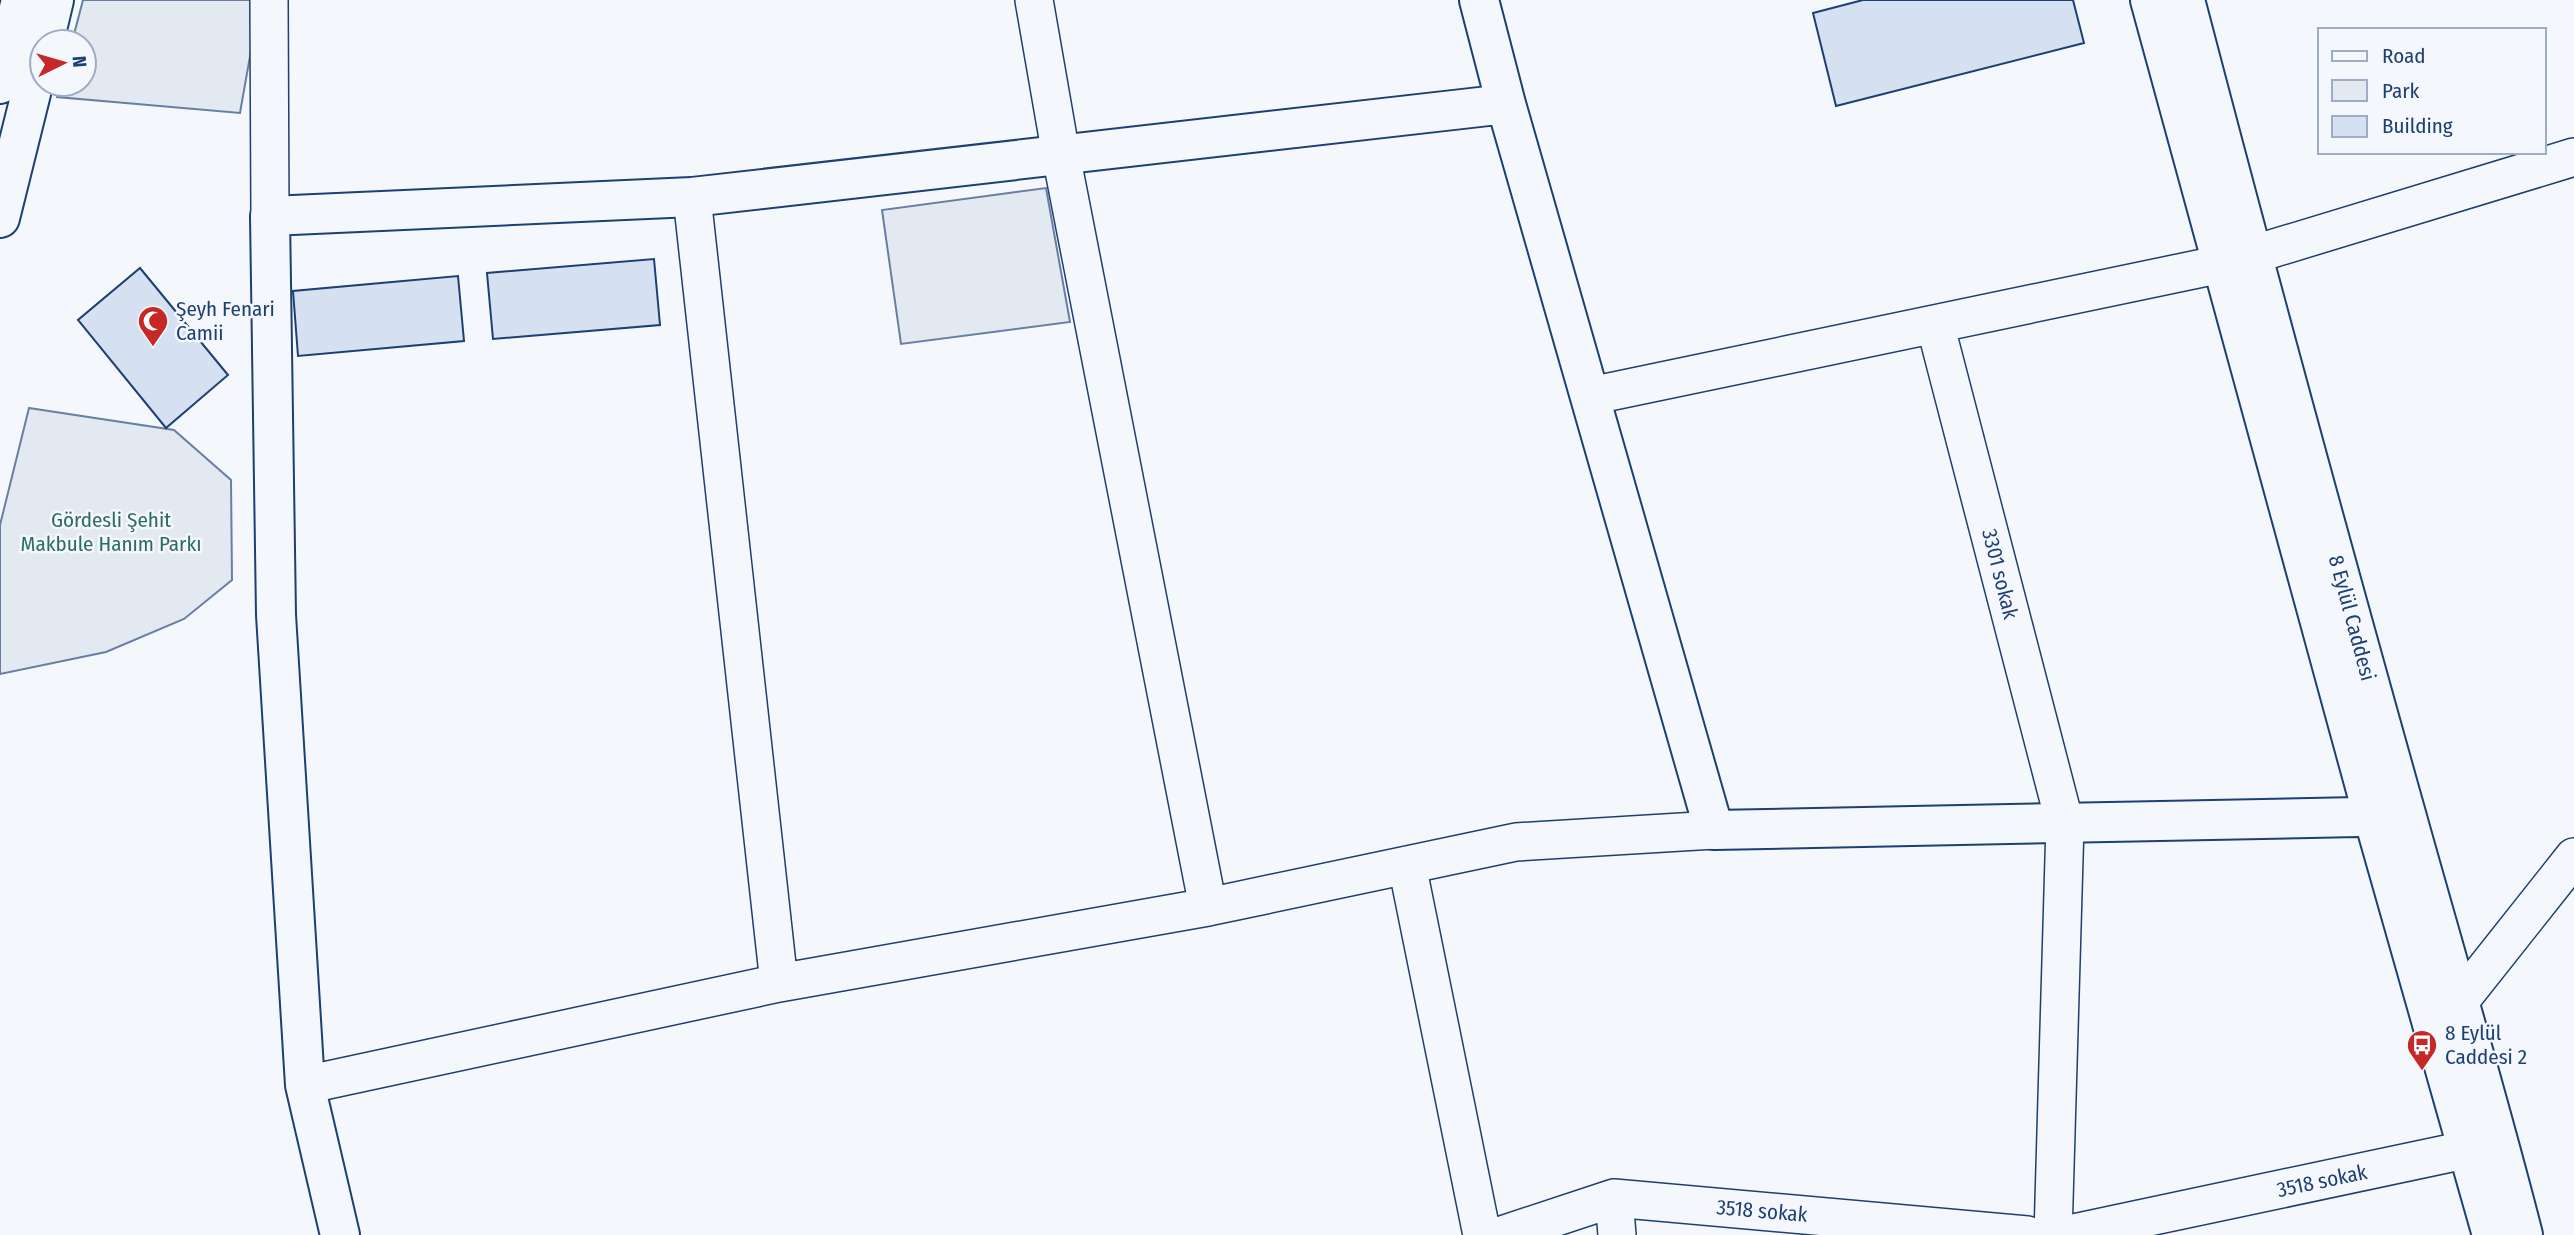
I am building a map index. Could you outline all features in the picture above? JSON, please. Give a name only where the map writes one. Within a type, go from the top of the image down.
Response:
[{"type":"street","points":[[0,84],[20,24],[54,0]]},
{"type":"street","points":[[269,0],[276,615],[305,1085],[340,1235]]},
{"type":"street","points":[[1034,0],[1061,155],[1208,907]]},
{"type":"street","points":[[1479,0],[1506,104],[1714,830]]},
{"type":"street","points":[[2150,0],[2236,260]]},
{"type":"street","name":"8 Eylül Caddesi","points":[[2185,0],[2236,260],[2390,816],[2460,999],[2483,1147],[2506,1228]]},
{"type":"street","points":[[0,218],[30,98]]},
{"type":"street","points":[[270,216],[692,197],[1506,104]]},
{"type":"street","points":[[1590,396],[2236,260],[2574,157]]},
{"type":"street","points":[[692,197],[779,983]]},
{"type":"street","name":"3301 sokak","points":[[1935,324],[2065,824],[2053,1235]]},
{"type":"street","points":[[305,1085],[779,983],[1208,907],[1516,842],[1714,830],[2390,816],[2435,1033],[2483,1147]]},
{"type":"street","points":[[2435,1033],[2574,857]]},
{"type":"street","points":[[1407,865],[1482,1235]]},
{"type":"street","name":"3518 sokak","points":[[2064,1235],[2483,1147]]},
{"type":"street","points":[[1614,1198],[1617,1235]]},
{"type":"street","name":"3518 sokak","points":[[1502,1235],[1614,1198],[2026,1235]]},
{"type":"green space","points":[[83,0],[260,0],[240,113],[68,98],[98,98],[98,28],[76,28]]},
{"type":"green space","points":[[1046,188],[1070,322],[901,344],[882,210]]},
{"type":"green space","name":"Gördesli Şehit Makbule Hanım Parkı","points":[[29,408],[174,430],[231,480],[232,580],[184,619],[106,652],[0,674],[0,525]]},
{"type":"building","points":[[1863,0],[2073,0],[2084,43],[1836,106],[1813,13]]},
{"type":"building","points":[[654,259],[660,325],[493,339],[487,273]]},
{"type":"building","name":"Şeyh Fenari Camii","points":[[140,268],[228,375],[166,428],[78,320]]},
{"type":"building","points":[[458,276],[464,341],[298,356],[293,291]]},
{"type":"place","name":"Şeyh Fenari Camii","points":[[153,348]]},
{"type":"place","name":"8 Eylül Caddesi 2","points":[[2422,1072]]}]
